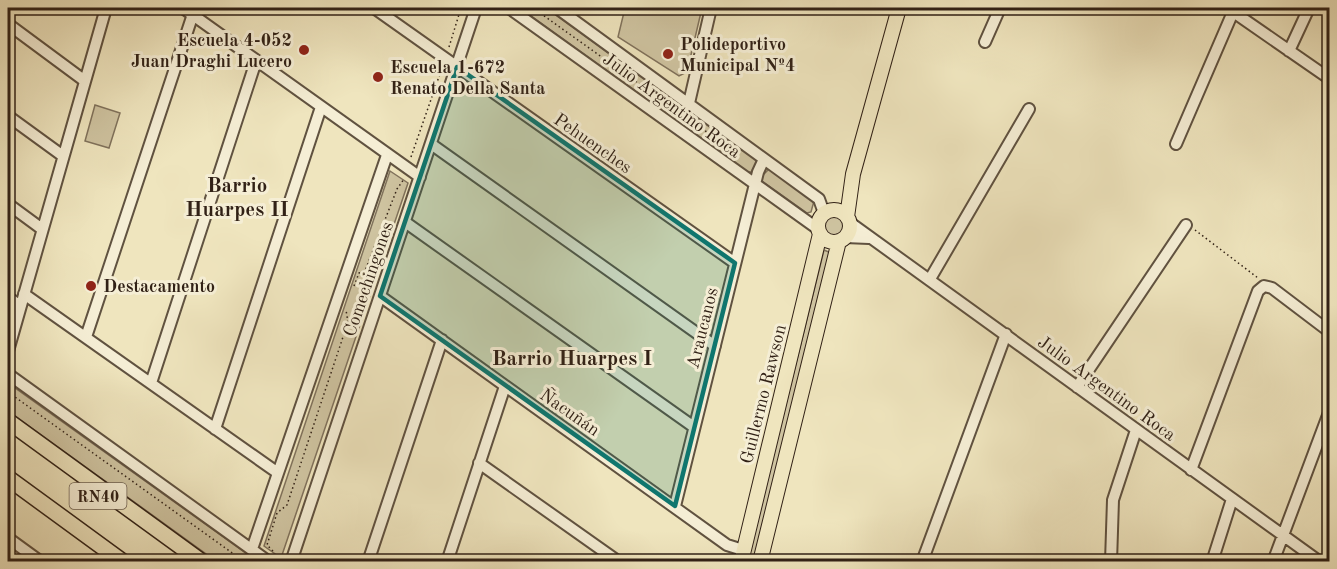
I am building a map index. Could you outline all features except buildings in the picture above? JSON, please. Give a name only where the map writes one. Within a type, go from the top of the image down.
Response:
[{"type":"highway","points":[[8,421],[202,561]]},
{"type":"highway","name":"RN40","points":[[8,431],[189,561]]},
{"type":"highway","name":"RN40","points":[[8,478],[122,560]]},
{"type":"main road","points":[[839,215],[853,174],[899,8]]},
{"type":"main road","points":[[839,215],[849,230],[842,239],[830,242],[819,232],[818,220],[839,215]]},
{"type":"main road","name":"Guillermo Rawson","points":[[742,556],[819,232]]},
{"type":"main road","name":"Guillermo Rawson","points":[[760,561],[842,239]]},
{"type":"street","points":[[8,351],[106,8]]},
{"type":"street","points":[[183,8],[194,11],[256,61],[420,177]]},
{"type":"street","name":"Pehuenches","points":[[374,8],[735,263]]},
{"type":"street","name":"Comechingones","points":[[291,561],[476,8]]},
{"type":"street","name":"Julio Argentino Roca","points":[[509,8],[819,232]]},
{"type":"street","name":"Julio Argentino Roca","points":[[557,8],[839,215],[1320,561]]},
{"type":"street","points":[[689,103],[711,8]]},
{"type":"street","points":[[985,42],[1000,8]]},
{"type":"street","points":[[1289,51],[1309,8]]},
{"type":"street","points":[[1176,144],[1230,10],[1329,79]]},
{"type":"street","points":[[86,338],[194,11]]},
{"type":"street","points":[[8,24],[85,81]]},
{"type":"street","points":[[151,383],[256,61]]},
{"type":"street","points":[[215,429],[321,107]]},
{"type":"street","points":[[930,279],[1029,109]]},
{"type":"street","points":[[8,116],[63,156]]},
{"type":"street","points":[[431,144],[715,346]]},
{"type":"street","name":"Comechingones","points":[[252,549],[387,155]]},
{"type":"street","name":"Araucanos","points":[[675,506],[735,263],[764,159]]},
{"type":"street","points":[[8,204],[42,229]]},
{"type":"street","points":[[405,222],[694,427]]},
{"type":"street","points":[[1077,387],[1186,225]]},
{"type":"street","points":[[842,239],[858,236],[875,239]]},
{"type":"street","points":[[1191,470],[1258,291],[1264,286],[1272,288],[1329,332]]},
{"type":"street","points":[[24,294],[278,473]]},
{"type":"street","name":"Ñacuñán","points":[[380,296],[742,556]]},
{"type":"street","points":[[8,297],[20,306]]},
{"type":"street","points":[[922,561],[1006,334]]},
{"type":"street","points":[[368,561],[442,340]]},
{"type":"street","points":[[8,374],[268,561]]},
{"type":"street","points":[[447,561],[505,386]]},
{"type":"street","points":[[1273,561],[1329,410]]},
{"type":"street","points":[[1111,561],[1113,500],[1136,430]]},
{"type":"street","points":[[479,464],[619,561]]},
{"type":"street","points":[[1212,561],[1232,499]]},
{"type":"street","points":[[8,538],[41,561]]},
{"type":"path","points":[[352,291],[359,273],[365,272],[407,168],[461,8]]},
{"type":"path","points":[[532,8],[737,153]]},
{"type":"path","points":[[1186,225],[1252,272],[1264,286]]},
{"type":"path","points":[[268,561],[274,551],[267,545],[278,513],[287,505],[348,322],[346,309]]},
{"type":"path","points":[[8,392],[242,560]]},
{"type":"path","points":[[219,561],[211,556],[213,554],[222,561]]},
{"type":"highlighted area","points":[[457,67],[735,263],[675,506],[380,296]]},
{"type":"shaded area","points":[[520,8],[546,8],[755,159],[757,164],[751,172],[747,172]]},
{"type":"shaded area","name":"Polideportivo Municipal Nº4","points":[[625,8],[702,8],[687,72],[679,76],[618,37]]},
{"type":"shaded area","points":[[95,105],[120,113],[109,148],[85,141]]},
{"type":"shaded area","points":[[769,169],[814,201],[811,212],[807,213],[762,181],[761,177]]},
{"type":"shaded area","points":[[390,171],[408,183],[281,558],[264,546]]},
{"type":"shaded area","points":[[834,214],[839,215],[845,221],[845,231],[839,237],[834,238],[829,237],[823,231],[822,226],[823,221],[829,215]]},
{"type":"shaded area","points":[[824,250],[831,253],[756,561],[747,562]]},
{"type":"shaded area","points":[[8,383],[257,561],[216,561],[8,411]]},
{"type":"place","name":"Escuela 4-052 Juan Draghi Lucero","points":[[304,50]]},
{"type":"place","name":"Polideportivo Municipal Nº4","points":[[668,54]]},
{"type":"place","name":"Escuela 1-672 Renato Della Santa","points":[[378,77]]},
{"type":"place","name":"Destacamento","points":[[91,286]]},
{"type":"district","name":"Barrio Huarpes II","points":[[237,197]]},
{"type":"district","name":"Barrio Huarpes I","points":[[572,358]]}]
